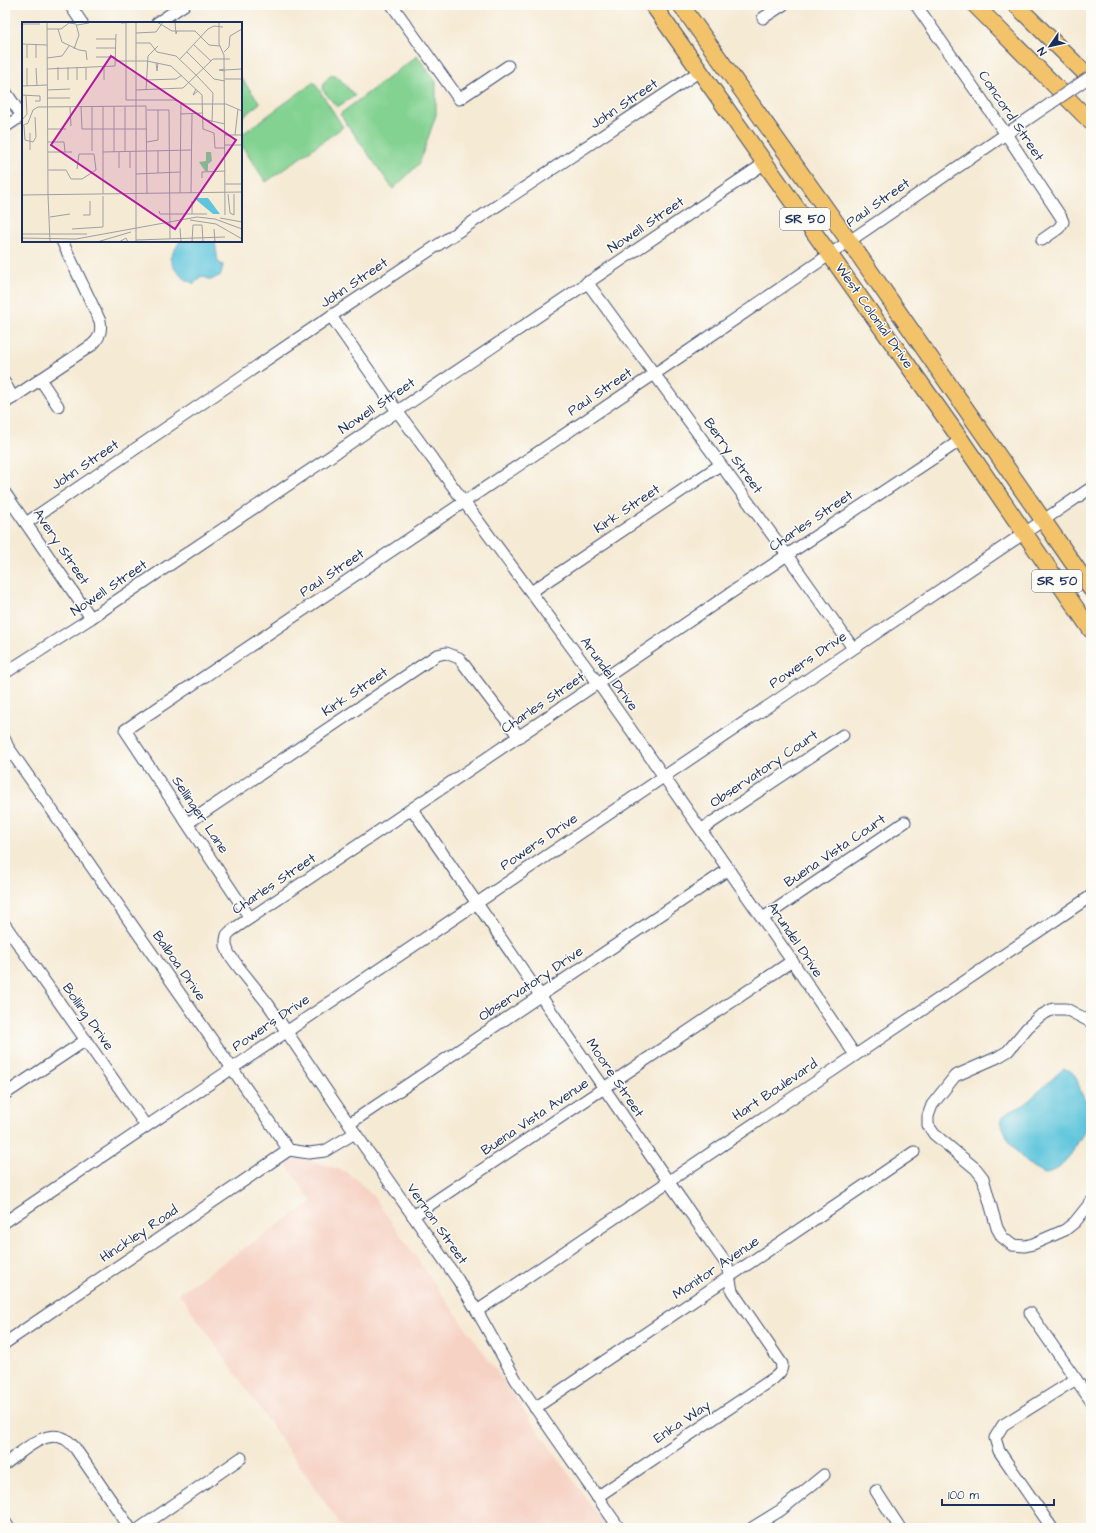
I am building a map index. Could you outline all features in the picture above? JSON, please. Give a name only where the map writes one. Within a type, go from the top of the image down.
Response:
[{"type":"highway","name":"West Colonial Drive","points":[[653,5],[961,440],[1091,630]]},
{"type":"highway","name":"West Colonial Drive","points":[[681,5],[849,242],[1091,590]]},
{"type":"highway","points":[[975,5],[1091,122]]},
{"type":"highway","points":[[1016,5],[1091,79]]},
{"type":"highway","points":[[663,19],[702,54],[708,57],[718,57]]},
{"type":"highway","points":[[700,71],[709,71],[716,75],[758,114]]},
{"type":"street","points":[[70,5],[81,22]]},
{"type":"street","points":[[159,22],[184,5]]},
{"type":"street","points":[[392,5],[459,99],[508,66]]},
{"type":"street","points":[[763,18],[783,5]]},
{"type":"street","name":"Concord Street","points":[[916,5],[1006,134],[1062,222],[1059,228],[1042,240]]},
{"type":"street","name":"John Street","points":[[26,523],[332,316],[700,71]]},
{"type":"street","name":"Paul Street","points":[[125,730],[655,374],[1091,76]]},
{"type":"street","points":[[5,91],[22,115],[5,127]]},
{"type":"street","name":"Nowell Street","points":[[5,674],[91,618],[765,163]]},
{"type":"street","points":[[5,383],[9,400],[92,345],[100,334],[100,321],[62,242]]},
{"type":"street","name":"Berry Street","points":[[587,282],[852,648]]},
{"type":"street","name":"Arundel Drive","points":[[332,316],[397,411],[664,775],[792,960],[855,1055]]},
{"type":"street","points":[[40,379],[58,406]]},
{"type":"street","name":"Charles Street","points":[[226,940],[227,935],[231,931],[250,918],[786,555],[961,440]]},
{"type":"street","name":"Kirk Street","points":[[531,592],[720,465]]},
{"type":"street","name":"Powers Drive","points":[[5,1222],[476,902],[1091,488]]},
{"type":"street","name":"Avery Street","points":[[5,493],[91,618]]},
{"type":"street","name":"Kirk Street","points":[[188,823],[437,655],[446,653],[459,658],[519,737]]},
{"type":"street","name":"Sellinger Lane","points":[[125,730],[250,918]]},
{"type":"street","name":"Observatory Court","points":[[702,829],[843,735]]},
{"type":"street","name":"Balboa Drive","points":[[5,740],[8,747],[289,1150]]},
{"type":"street","name":"Moore Street","points":[[412,809],[668,1182],[727,1265],[732,1291],[779,1358],[782,1364],[782,1369]]},
{"type":"street","name":"Buena Vista Court","points":[[763,918],[905,822]]},
{"type":"street","name":"Observatory Drive","points":[[352,1128],[540,995],[729,869]]},
{"type":"street","name":"Hart Boulevard","points":[[477,1311],[1091,896]]},
{"type":"street","name":"Bolling Drive","points":[[5,925],[146,1126]]},
{"type":"street","name":"Vernon Street","points":[[226,940],[226,946],[233,959],[268,1004],[285,1032],[458,1280],[477,1311],[501,1356],[618,1528]]},
{"type":"street","name":"Buena Vista Avenue","points":[[413,1216],[792,960]]},
{"type":"street","points":[[1091,1022],[1066,1009],[1053,1009],[1040,1016],[1027,1028],[1008,1051],[955,1076],[932,1105],[928,1116],[928,1125],[934,1134],[976,1169],[983,1178],[996,1228],[1002,1236],[1012,1244],[1025,1246],[1033,1244],[1065,1230],[1075,1222],[1091,1202]]},
{"type":"street","points":[[5,1094],[86,1040]]},
{"type":"street","points":[[289,1150],[309,1153],[325,1151],[352,1128]]},
{"type":"street","name":"Hinckley Road","points":[[5,1343],[289,1150]]},
{"type":"street","name":"Monitor Avenue","points":[[535,1408],[914,1152]]},
{"type":"street","points":[[1030,1313],[1091,1401]]},
{"type":"street","name":"Enka Way","points":[[597,1497],[774,1378],[782,1369]]},
{"type":"street","points":[[1052,1528],[999,1451],[995,1438],[1004,1426],[1076,1379]]},
{"type":"street","points":[[7,1458],[40,1439],[49,1436],[66,1439],[75,1448],[130,1528]]},
{"type":"street","points":[[140,1528],[241,1458]]},
{"type":"street","points":[[752,1528],[781,1510],[824,1475]]},
{"type":"street","points":[[876,1491],[900,1528]]},
{"type":"street","points":[[5,1522],[9,1528]]},
{"type":"shaded area","points":[[297,1157],[346,1172],[356,1179],[373,1196],[607,1528],[343,1528],[179,1293],[312,1202],[287,1165]]},
{"type":"green space","points":[[417,56],[436,82],[436,115],[419,164],[393,189],[340,114]]},
{"type":"green space","points":[[331,75],[338,77],[355,96],[337,107],[322,89],[324,82]]},
{"type":"green space","points":[[242,79],[260,103],[242,117]]},
{"type":"green space","points":[[314,82],[343,127],[266,182],[242,146],[242,134]]},
{"type":"water","points":[[179,242],[215,242],[218,262],[223,265],[221,275],[211,280],[201,276],[194,284],[182,277],[176,271],[170,258]]},
{"type":"water","points":[[1063,1069],[1069,1070],[1074,1074],[1083,1096],[1091,1103],[1091,1124],[1087,1127],[1071,1154],[1059,1168],[1045,1174],[1030,1165],[1016,1151],[1006,1134],[1001,1118],[1009,1112],[1024,1105]]}]
